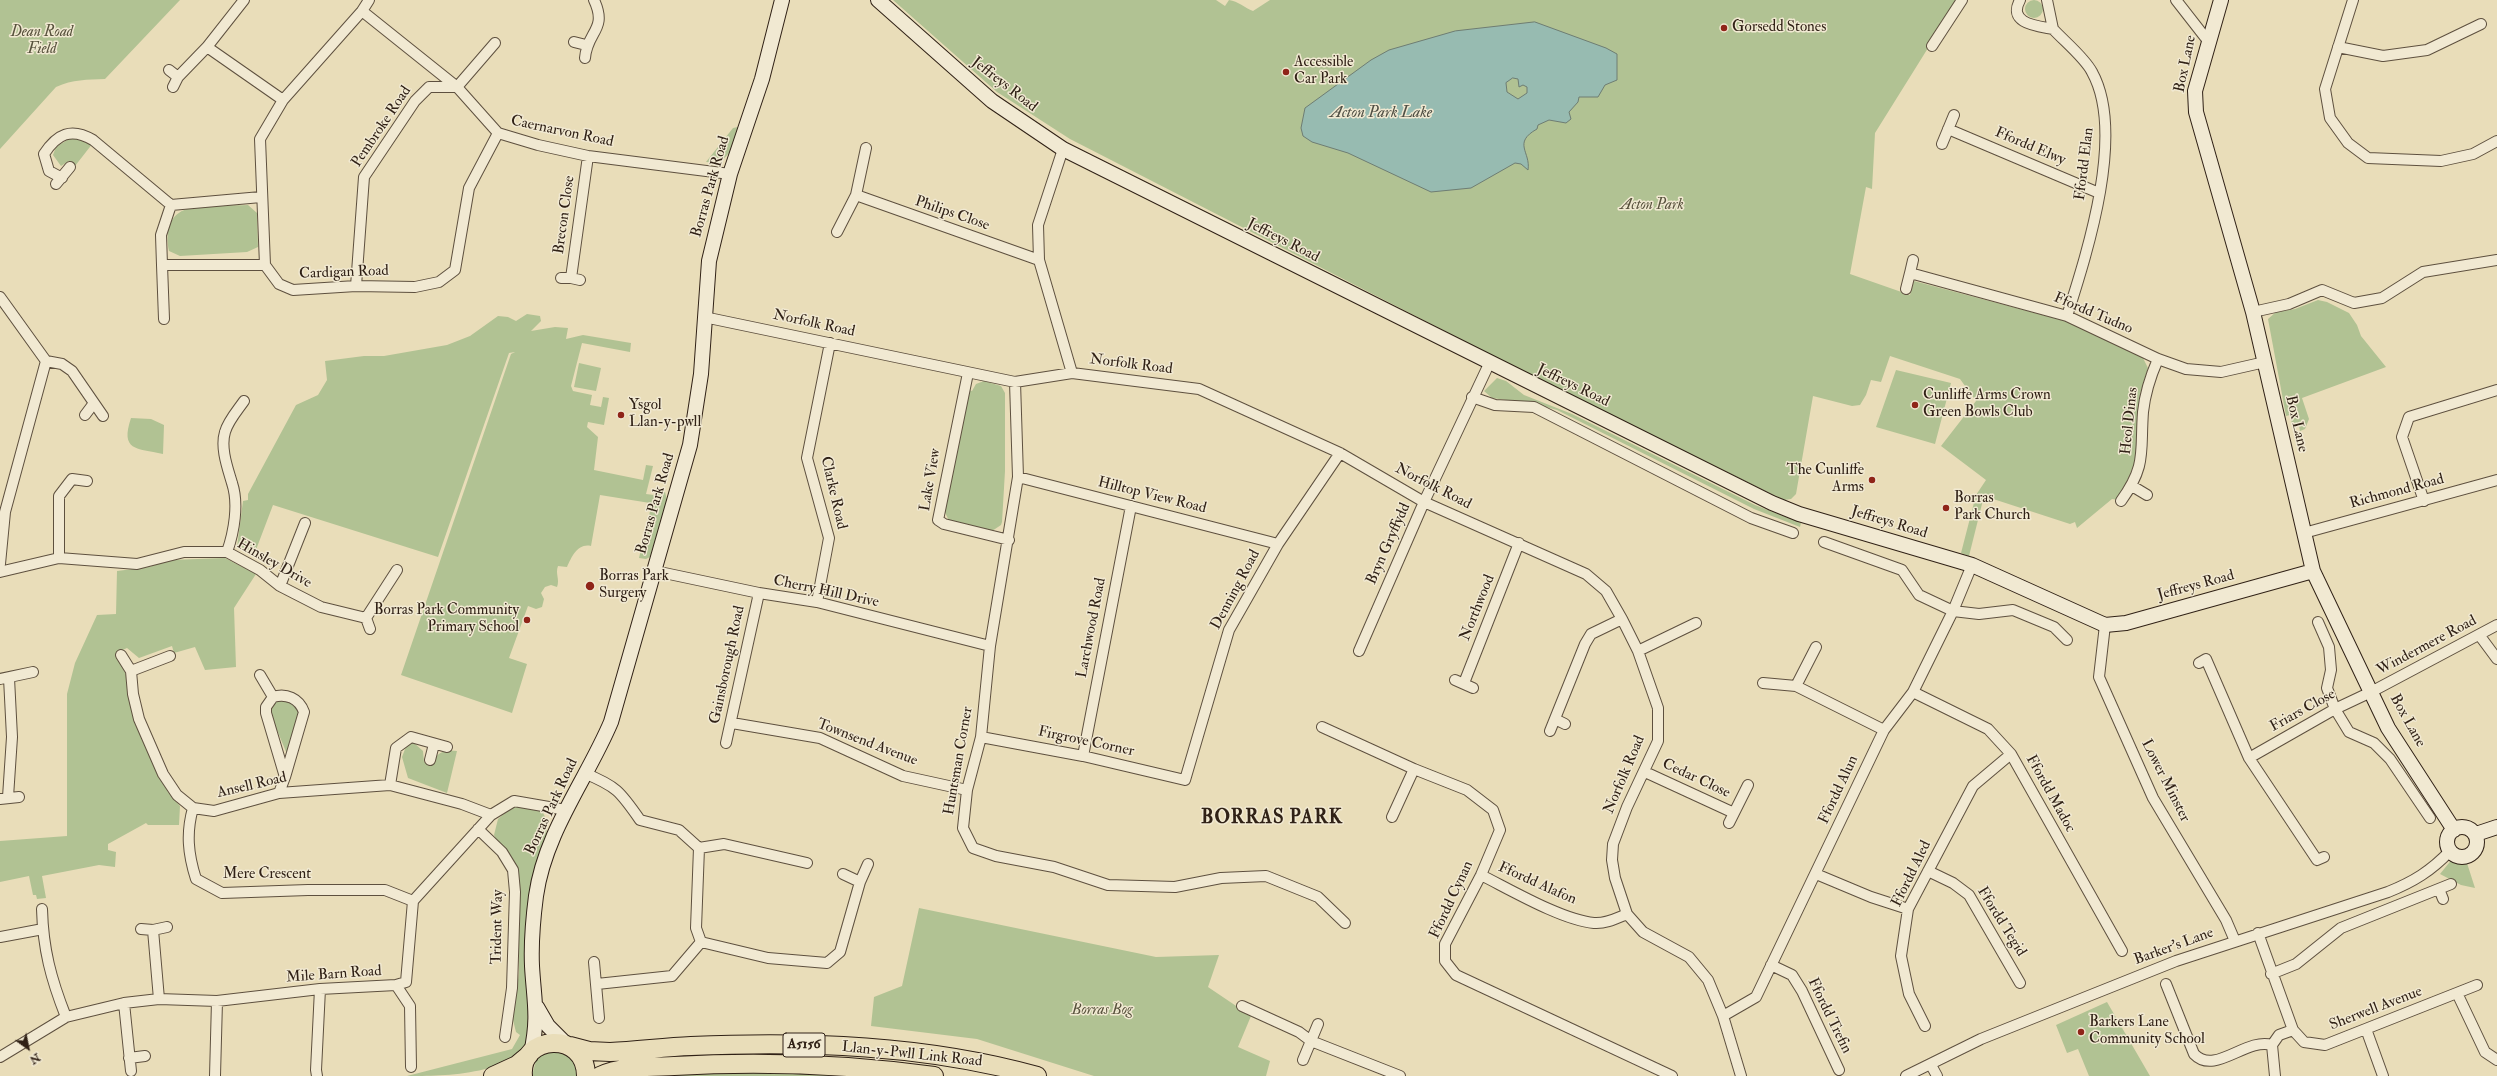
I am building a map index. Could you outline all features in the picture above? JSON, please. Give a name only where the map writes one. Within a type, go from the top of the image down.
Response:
[{"type":"highway","name":"Llan-y-Pwll Link Road","points":[[530,1054],[547,1043],[568,1045],[603,1052],[737,1044],[845,1047],[962,1059],[1000,1065],[1038,1076]]},
{"type":"highway","points":[[568,1045],[583,1060],[586,1076]]},
{"type":"highway","points":[[493,1076],[517,1065],[530,1054]]},
{"type":"highway","points":[[523,1076],[524,1064],[530,1054]]},
{"type":"highway","name":"Llan-y-Pwll Link Road","points":[[600,1076],[617,1071],[656,1067],[736,1063],[791,1063],[884,1069],[934,1076]]},
{"type":"street","points":[[172,87],[178,77],[207,47],[244,0]]},
{"type":"street","points":[[162,265],[265,265],[261,197],[260,139],[283,100],[362,11],[369,0]]},
{"type":"street","points":[[585,58],[586,45],[599,27],[598,10],[594,0]]},
{"type":"street","name":"Borras Park Road","points":[[530,1054],[535,1034],[537,1006],[532,958],[536,896],[543,865],[566,810],[584,774],[601,745],[611,722],[690,446],[701,374],[709,260],[730,174],[762,79],[782,0]]},
{"type":"street","name":"Jeffreys Road","points":[[878,0],[992,101],[1063,149],[1489,364],[1772,503],[1799,514],[1972,565],[2105,625],[2126,623],[2313,571]]},
{"type":"street","points":[[1932,46],[1962,0]]},
{"type":"street","points":[[2020,0],[2018,6],[2019,16],[2026,24],[2053,29],[2047,0]]},
{"type":"street","points":[[2176,0],[2208,41]]},
{"type":"street","name":"Box Lane","points":[[2221,0],[2208,41],[2195,91],[2196,112],[2253,312],[2313,571],[2388,728],[2454,830]]},
{"type":"street","points":[[2353,0],[2325,89],[2330,118],[2348,143],[2368,158],[2441,161],[2473,154],[2497,141]]},
{"type":"street","points":[[2037,26],[2046,20],[2050,10]]},
{"type":"street","name":"Caernarvon Road","points":[[362,11],[457,87],[498,133],[538,145],[588,156],[730,174]]},
{"type":"street","points":[[2338,48],[2383,56],[2427,50],[2474,25]]},
{"type":"street","name":"Ffordd Elan","points":[[2053,29],[2092,72],[2104,110],[2106,139],[2099,193],[2079,279],[2067,316]]},
{"type":"street","points":[[457,87],[494,42]]},
{"type":"street","points":[[574,42],[586,45]]},
{"type":"street","points":[[207,47],[283,100]]},
{"type":"street","points":[[169,70],[178,77]]},
{"type":"street","name":"Pembroke Road","points":[[356,286],[364,177],[415,101],[429,87],[457,87]]},
{"type":"street","points":[[1942,144],[1954,115]]},
{"type":"street","name":"Ffordd Elwy","points":[[1948,129],[2099,193]]},
{"type":"street","points":[[70,167],[59,181],[49,171],[44,154],[52,142],[65,134],[80,132],[93,140],[171,205],[261,197]]},
{"type":"street","name":"Cardigan Road","points":[[265,265],[279,284],[293,290],[356,286],[415,286],[439,282],[455,270],[469,188],[498,133]]},
{"type":"street","points":[[836,232],[856,195],[866,147]]},
{"type":"street","points":[[1063,149],[1038,225],[1039,260],[1072,373]]},
{"type":"street","name":"Brecon Close","points":[[571,279],[588,156]]},
{"type":"street","name":"Philips Close","points":[[856,195],[1039,260]]},
{"type":"street","points":[[164,318],[161,235],[171,205]]},
{"type":"street","points":[[1906,289],[1913,260]]},
{"type":"street","points":[[2253,312],[2290,304],[2322,290],[2354,303],[2382,298],[2423,272],[2497,260]]},
{"type":"street","name":"Ffordd Tudno","points":[[1910,273],[2067,316],[2158,359],[2186,368],[2221,372],[2265,362]]},
{"type":"street","points":[[0,296],[46,361],[62,364],[72,372],[103,416]]},
{"type":"street","name":"Norfolk Road","points":[[704,317],[1015,382],[1072,373],[1199,389],[1340,453],[1424,502],[1586,574],[1606,591],[1622,619],[1638,651],[1658,708],[1658,741],[1645,772],[1627,807],[1614,844],[1612,860],[1615,878],[1627,914],[1643,932],[1689,957],[1708,980],[1723,1016],[1741,1076]]},
{"type":"street","name":"Clarke Road","points":[[817,602],[828,538],[807,458],[830,343]]},
{"type":"street","name":"Heol Dinas","points":[[2121,501],[2132,486],[2142,459],[2143,410],[2149,380],[2158,359]]},
{"type":"street","points":[[0,564],[5,512],[46,361]]},
{"type":"street","name":"Bryn Gryffydd","points":[[1358,650],[1472,397],[1489,364]]},
{"type":"street","name":"Lake View","points":[[968,373],[938,520],[944,524],[1009,540]]},
{"type":"street","name":"Huntsman Corner","points":[[1015,382],[1018,477],[1009,540],[990,646],[981,736],[967,790],[963,828],[973,848],[996,856],[1054,867],[1108,885],[1175,887],[1221,878],[1266,876],[1318,897],[1345,923]]},
{"type":"street","points":[[2424,501],[2402,437],[2409,417],[2497,390]]},
{"type":"street","points":[[1472,397],[1495,405],[1534,407],[1751,518],[1793,533]]},
{"type":"street","points":[[227,552],[232,538],[235,515],[233,484],[228,474],[225,458],[224,433],[233,416],[244,401]]},
{"type":"street","points":[[85,415],[94,403]]},
{"type":"street","name":"Denning Road","points":[[1185,780],[1229,630],[1278,544],[1340,453]]},
{"type":"street","name":"Hilltop View Road","points":[[1018,477],[1278,544]]},
{"type":"street","points":[[59,558],[59,496],[72,478],[87,481]]},
{"type":"street","name":"Richmond Road","points":[[2304,533],[2497,480]]},
{"type":"street","points":[[2132,486],[2147,495]]},
{"type":"street","name":"Larchwood Road","points":[[1083,756],[1131,506]]},
{"type":"street","points":[[280,586],[305,523]]},
{"type":"street","points":[[1824,542],[1902,570],[1919,595],[1953,611],[1979,614],[2013,610],[2054,627],[2067,640]]},
{"type":"street","name":"Northwood","points":[[1464,683],[1519,544]]},
{"type":"street","name":"Hinsley Drive","points":[[0,572],[59,558],[137,564],[184,552],[227,552],[260,570],[280,586],[321,607],[366,618]]},
{"type":"street","name":"Ffordd Alun","points":[[1723,1016],[1756,997],[1884,730],[1913,692],[1953,611],[1972,565]]},
{"type":"street","points":[[370,629],[366,618],[398,570]]},
{"type":"street","name":"Cherry Hill Drive","points":[[655,571],[759,593],[817,602],[990,646]]},
{"type":"street","name":"Gainsborough Road","points":[[726,743],[732,723],[759,593]]},
{"type":"street","points":[[1550,731],[1585,644],[1591,634],[1622,619]]},
{"type":"street","points":[[2318,622],[2329,647],[2331,670],[2327,688],[2335,709],[2350,732],[2374,743],[2390,759],[2430,818]]},
{"type":"street","points":[[1638,651],[1696,623]]},
{"type":"street","name":"Lower Minster","points":[[2105,625],[2099,677],[2153,798],[2226,920],[2235,941]]},
{"type":"street","name":"Windermere Road","points":[[2372,692],[2480,636],[2497,625]]},
{"type":"street","points":[[2480,636],[2497,660]]},
{"type":"street","points":[[1796,686],[1816,647]]},
{"type":"street","points":[[121,655],[132,671],[170,656]]},
{"type":"street","points":[[2206,658],[2249,758],[2317,860]]},
{"type":"street","name":"Ansell Road","points":[[132,671],[133,694],[139,719],[163,774],[176,795],[193,808],[214,811],[279,793],[390,785],[462,804],[491,814]]},
{"type":"street","points":[[19,797],[4,798],[12,737],[4,678],[33,672]]},
{"type":"street","points":[[260,674],[273,697]]},
{"type":"street","points":[[1763,683],[1796,686],[1884,730]]},
{"type":"street","name":"Ffordd Madoc","points":[[1913,692],[1988,729],[2010,754],[2122,951]]},
{"type":"street","name":"Friars Close","points":[[2249,758],[2335,709],[2372,692]]},
{"type":"street","points":[[279,793],[285,777],[304,712],[299,702],[286,696],[273,697],[266,706],[266,713],[285,777]]},
{"type":"street","points":[[1555,719],[1565,724]]},
{"type":"street","name":"Townsend Avenue","points":[[732,723],[820,738],[903,776],[967,790]]},
{"type":"street","name":"Ffordd Cynan","points":[[1322,727],[1414,769],[1467,790],[1493,810],[1500,830],[1480,875],[1445,944],[1445,961],[1456,974],[1672,1076]]},
{"type":"street","name":"Firgrove Corner","points":[[981,736],[1083,756],[1185,780]]},
{"type":"street","points":[[390,785],[396,748],[411,737],[447,747]]},
{"type":"street","points":[[430,760],[434,744]]},
{"type":"street","name":"Ffordd Aled","points":[[1925,1026],[1909,994],[1901,956],[1908,909],[1973,786],[2010,754]]},
{"type":"street","points":[[1392,817],[1414,769]]},
{"type":"street","name":"Cedar Close","points":[[1645,772],[1734,813]]},
{"type":"street","points":[[584,774],[611,784],[627,800],[640,820],[679,830],[699,848]]},
{"type":"street","name":"Cedar Close","points":[[1729,823],[1748,785]]},
{"type":"street","points":[[413,901],[491,814],[514,801],[566,810]]},
{"type":"street","name":"Mere Crescent","points":[[193,808],[187,828],[190,861],[196,879],[222,893],[308,890],[385,890],[413,901]]},
{"type":"street","points":[[2476,834],[2478,843],[2472,854],[2458,857],[2450,851],[2447,842],[2454,830],[2463,827],[2476,834],[2497,827]]},
{"type":"street","name":"Trident Way","points":[[478,829],[502,852],[513,870],[515,892],[512,988],[505,1037]]},
{"type":"street","points":[[699,848],[724,844],[807,863]]},
{"type":"street","points":[[699,848],[696,928],[701,942]]},
{"type":"street","name":"Barker's Lane","points":[[1906,1076],[1981,1039],[2176,961],[2388,892],[2415,881],[2433,869],[2450,851]]},
{"type":"street","points":[[701,942],[768,958],[827,963],[840,952],[860,882],[868,864]]},
{"type":"street","name":"Ffordd Tegid","points":[[1928,871],[1953,883],[1969,894],[2020,983]]},
{"type":"street","points":[[843,874],[860,882]]},
{"type":"street","points":[[1816,874],[1871,897],[1908,909]]},
{"type":"street","name":"Ffordd Alafon","points":[[1480,875],[1556,912],[1594,923],[1609,922],[1627,914]]},
{"type":"street","points":[[2271,974],[2296,964],[2341,928],[2451,884]]},
{"type":"street","points":[[2439,889],[2443,899]]},
{"type":"street","name":"Mile Barn Road","points":[[0,1057],[66,1017],[124,1003],[159,999],[217,1001],[320,990],[396,985],[406,982],[413,901]]},
{"type":"street","points":[[42,908],[43,929],[51,981],[66,1017]]},
{"type":"street","points":[[141,929],[153,930],[167,927]]},
{"type":"street","points":[[0,937],[43,929]]},
{"type":"street","points":[[153,930],[159,999]]},
{"type":"street","name":"Sherwell Avenue","points":[[2258,934],[2271,974],[2293,1030],[2304,1042],[2325,1045],[2477,985]]},
{"type":"street","points":[[597,984],[672,976],[701,942]]},
{"type":"street","points":[[594,962],[600,1018]]},
{"type":"street","name":"Ffordd Trefin","points":[[1771,965],[1792,975],[1802,991],[1839,1070]]},
{"type":"street","points":[[2166,984],[2194,1054],[2199,1059],[2211,1062],[2262,1042],[2272,1045]]},
{"type":"street","points":[[396,985],[410,1006],[411,1067]]},
{"type":"street","points":[[317,1076],[320,990]]},
{"type":"street","points":[[2457,993],[2485,1052],[2497,1060]]},
{"type":"street","points":[[215,1076],[217,1001]]},
{"type":"street","points":[[124,1003],[131,1071]]},
{"type":"street","name":"Borras Park Road","points":[[537,1006],[548,1026],[568,1045]]},
{"type":"street","points":[[1242,1006],[1300,1032],[1311,1041],[1400,1076]]},
{"type":"street","points":[[1303,1060],[1318,1024]]},
{"type":"street","points":[[2366,1029],[2383,1076]]},
{"type":"street","points":[[2275,1076],[2272,1045],[2279,1035],[2293,1030]]},
{"type":"street","points":[[129,1058],[145,1056]]},
{"type":"street","points":[[1931,1065],[1937,1076]]},
{"type":"green space","name":"Dean Road Field","points":[[0,0],[180,0],[105,79],[74,81],[56,87],[0,149]]},
{"type":"green space","name":"Acton Park","points":[[893,0],[1216,0],[1225,6],[1229,0],[1253,11],[1270,0],[1958,0],[1875,133],[1872,189],[1866,187],[1850,274],[1910,295],[1914,281],[2065,321],[2142,356],[2148,368],[2140,394],[2136,460],[2119,500],[2112,499],[2077,528],[2075,522],[2070,524],[1984,496],[1969,556],[1961,553],[1976,495],[1986,480],[1941,446],[1976,401],[1960,379],[1890,356],[1881,382],[1871,380],[1866,395],[1860,405],[1852,406],[1813,396],[1796,494],[1791,499],[1784,500],[1556,388],[1070,139],[997,92]]},
{"type":"green space","points":[[2034,0],[2040,3],[2043,9],[2040,15],[2034,18],[2028,15],[2025,9],[2028,3]]},
{"type":"green space","points":[[738,127],[729,153],[720,163],[706,162],[733,128]]},
{"type":"green space","points":[[72,137],[93,143],[75,166],[69,161],[61,166],[53,155],[56,147]]},
{"type":"green space","points":[[248,205],[257,213],[258,247],[247,252],[180,256],[169,251],[168,233],[172,220],[180,212],[190,208],[204,206]]},
{"type":"green space","points":[[2318,300],[2327,302],[2349,313],[2357,325],[2361,336],[2386,367],[2302,398],[2309,419],[2305,429],[2300,431],[2299,426],[2293,428],[2290,415],[2286,416],[2268,319],[2276,312],[2295,309]]},
{"type":"green space","points":[[527,314],[540,316],[541,321],[531,331],[555,327],[568,328],[566,339],[583,335],[631,343],[630,352],[582,343],[571,386],[573,391],[592,395],[590,405],[601,407],[603,397],[609,398],[604,425],[588,422],[587,427],[598,437],[594,470],[643,480],[646,465],[653,466],[646,494],[654,495],[665,492],[667,500],[650,557],[646,559],[639,558],[651,507],[649,507],[650,503],[600,495],[591,546],[582,546],[579,548],[573,555],[567,567],[558,566],[557,587],[551,585],[545,587],[541,593],[544,599],[542,607],[536,609],[528,606],[509,658],[527,664],[512,713],[401,675],[511,354],[515,352],[509,353],[438,557],[273,505],[254,555],[237,547],[243,501],[248,500],[248,494],[296,405],[318,395],[327,380],[325,361],[364,356],[384,356],[447,345],[470,336],[498,316],[508,317],[516,321]]},
{"type":"green space","points":[[579,363],[601,368],[596,391],[574,387]]},
{"type":"green space","name":"Cunliffe Arms Crown Green Bowls Club","points":[[1896,370],[1951,383],[1935,444],[1876,427]]},
{"type":"green space","points":[[1497,378],[1506,381],[1524,395],[1572,414],[1755,505],[1801,523],[1800,527],[1754,509],[1557,410],[1535,404],[1492,398],[1484,391]]},
{"type":"green space","points":[[984,381],[1001,386],[1005,393],[1005,471],[1002,522],[1001,525],[992,531],[949,521],[944,510],[969,390],[972,391],[976,384]]},
{"type":"green space","points":[[131,418],[151,419],[164,425],[163,454],[138,449],[129,442],[128,429]]},
{"type":"green space","points":[[225,558],[256,574],[234,608],[236,667],[205,670],[195,647],[174,653],[172,646],[139,658],[127,648],[116,653],[126,675],[131,709],[140,732],[168,792],[180,806],[179,825],[148,825],[146,823],[108,844],[108,850],[116,852],[115,867],[99,865],[42,876],[46,898],[37,899],[36,895],[33,895],[29,876],[0,882],[0,841],[67,836],[67,694],[75,663],[97,615],[116,614],[117,571],[149,567],[170,560]]},
{"type":"green space","points":[[283,698],[294,702],[299,711],[287,754],[269,711],[274,701]]},
{"type":"green space","points":[[413,742],[423,751],[424,762],[431,764],[433,760],[442,752],[449,750],[457,751],[447,793],[408,778],[402,757],[407,744]]},
{"type":"green space","points":[[514,805],[533,806],[542,812],[546,821],[544,846],[532,886],[526,924],[525,964],[531,1031],[525,1046],[513,1057],[498,1065],[460,1074],[407,1076],[512,1049],[520,1035],[516,1032],[513,1020],[519,972],[519,893],[494,835],[498,819]]},
{"type":"green space","points":[[2453,858],[2458,861],[2466,860],[2475,888],[2461,885],[2440,874]]},
{"type":"green space","name":"Borras Bog","points":[[919,908],[1156,957],[1219,955],[1208,987],[1251,1016],[1238,1047],[1270,1061],[1266,1076],[1094,1076],[977,1039],[871,1026],[874,997],[902,986]]},
{"type":"green space","points":[[2107,1002],[2150,1076],[2089,1076],[2078,1049],[2067,1053],[2056,1025]]},
{"type":"green space","points":[[547,1051],[568,1054],[577,1066],[577,1076],[532,1076],[536,1060]]},
{"type":"green space","points":[[711,1071],[876,1076],[647,1076]]},
{"type":"water","name":"Acton Park Lake","points":[[1535,22],[1606,48],[1617,54],[1617,80],[1605,85],[1598,97],[1579,97],[1578,102],[1569,112],[1571,119],[1566,123],[1549,120],[1538,125],[1537,129],[1525,139],[1524,143],[1528,170],[1521,164],[1515,163],[1471,188],[1431,192],[1348,153],[1312,142],[1303,136],[1301,128],[1305,108],[1371,60],[1389,50],[1455,31]],"holes":[[[1513,78],[1518,79],[1519,87],[1523,85],[1527,87],[1527,93],[1518,99],[1507,92],[1506,83]]]},
{"type":"place","name":"Gorsedd Stones","points":[[1724,28]]},
{"type":"place","name":"Accessible Car Park","points":[[1286,72]]},
{"type":"place","name":"Cunliffe Arms Crown Green Bowls Club","points":[[1915,405]]},
{"type":"place","name":"Ysgol Llan-y-pwll","points":[[621,415]]},
{"type":"place","name":"The Cunliffe Arms","points":[[1872,480]]},
{"type":"place","name":"Borras Park Church","points":[[1946,508]]},
{"type":"place","name":"Borras Park Surgery","points":[[590,586]]},
{"type":"place","name":"Borras Park Community Primary School","points":[[527,620]]},
{"type":"place","name":"Barkers Lane Community School","points":[[2081,1032]]},
{"type":"district","name":"BORRAS PARK","points":[[1272,819]]}]
